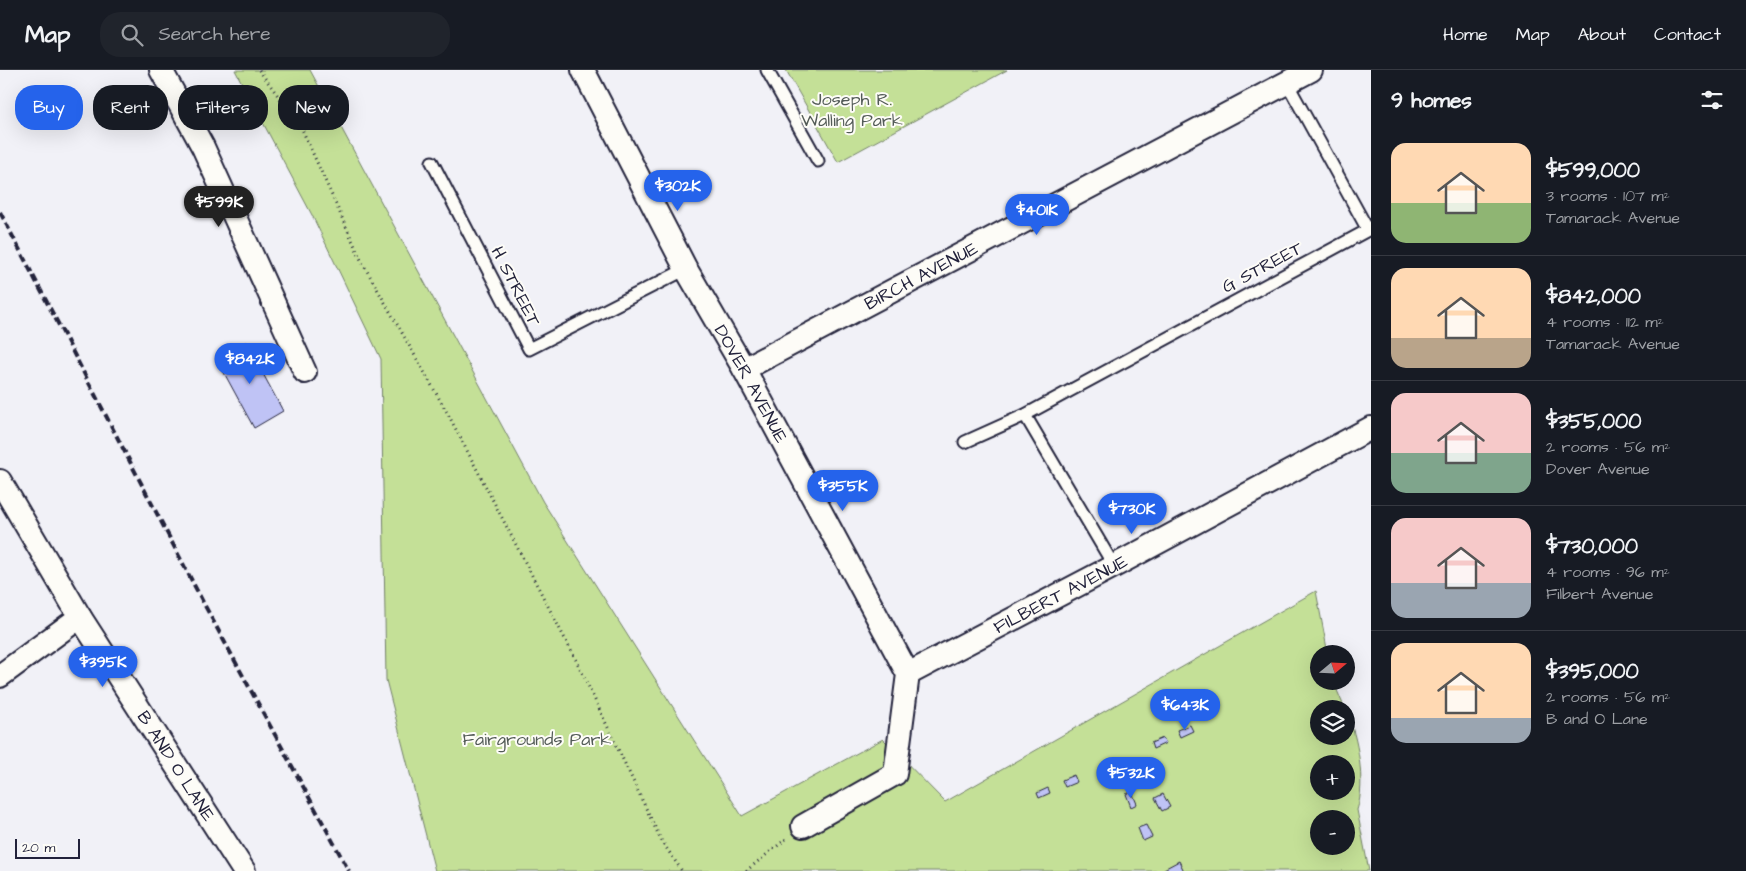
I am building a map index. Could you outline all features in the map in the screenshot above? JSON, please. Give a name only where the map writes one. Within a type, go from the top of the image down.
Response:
[{"type":"street","points":[[161,70],[203,147],[305,372]]},
{"type":"street","name":"DOVER AVENUE","points":[[583,70],[686,268],[744,369],[908,674]]},
{"type":"street","name":"BIRCH AVENUE","points":[[744,369],[1311,70]]},
{"type":"street","name":"FILBERT AVENUE","points":[[908,674],[1371,428]]},
{"type":"street","name":"B AND O LANE","points":[[0,481],[80,617],[244,871]]},
{"type":"street","points":[[0,676],[80,617]]},
{"type":"street","points":[[803,826],[895,774],[908,674]]},
{"type":"lane","points":[[767,70],[818,161]]},
{"type":"lane","name":"G STREET","points":[[965,442],[1025,414],[1368,230],[1287,83]]},
{"type":"lane","name":"H STREET","points":[[432,162],[529,349],[686,268]]},
{"type":"lane","points":[[1025,414],[1114,566]]},
{"type":"path","points":[[259,70],[301,127],[362,262],[449,416],[577,662],[661,840],[682,871]]},
{"type":"path","points":[[746,871],[803,826]]},
{"type":"green space","name":"Fairgrounds Park","points":[[235,70],[310,70],[318,85],[278,85],[278,130],[342,130],[543,502],[742,816],[883,739],[945,802],[1316,591],[1326,645],[1310,645],[1310,690],[1337,690],[1341,700],[1310,700],[1310,745],[1355,745],[1355,738],[1361,774],[1360,799],[1357,810],[1369,871],[435,871],[386,680],[381,359],[312,215],[267,130],[268,85],[243,85]]},
{"type":"green space","name":"Joseph R. Walling Park","points":[[786,70],[1007,70],[838,162]]},
{"type":"building","points":[[246,342],[283,411],[254,428],[216,358]]},
{"type":"building","points":[[1190,725],[1193,731],[1180,737],[1177,730]]},
{"type":"building","points":[[1163,738],[1166,743],[1153,749],[1151,743]]},
{"type":"building","points":[[1144,771],[1150,784],[1145,787],[1139,774]]},
{"type":"building","points":[[1074,775],[1077,782],[1065,787],[1062,780]]},
{"type":"building","points":[[1048,788],[1050,793],[1039,798],[1037,793]]},
{"type":"building","points":[[1132,792],[1137,804],[1131,807],[1126,794]]},
{"type":"building","points":[[1163,794],[1170,807],[1162,811],[1155,798]]},
{"type":"building","points":[[1146,825],[1152,837],[1143,841],[1138,828]]},
{"type":"building","points":[[1179,861],[1184,871],[1165,871],[1164,869]]},
{"type":"railway","points":[[0,212],[204,604],[349,871]]}]
